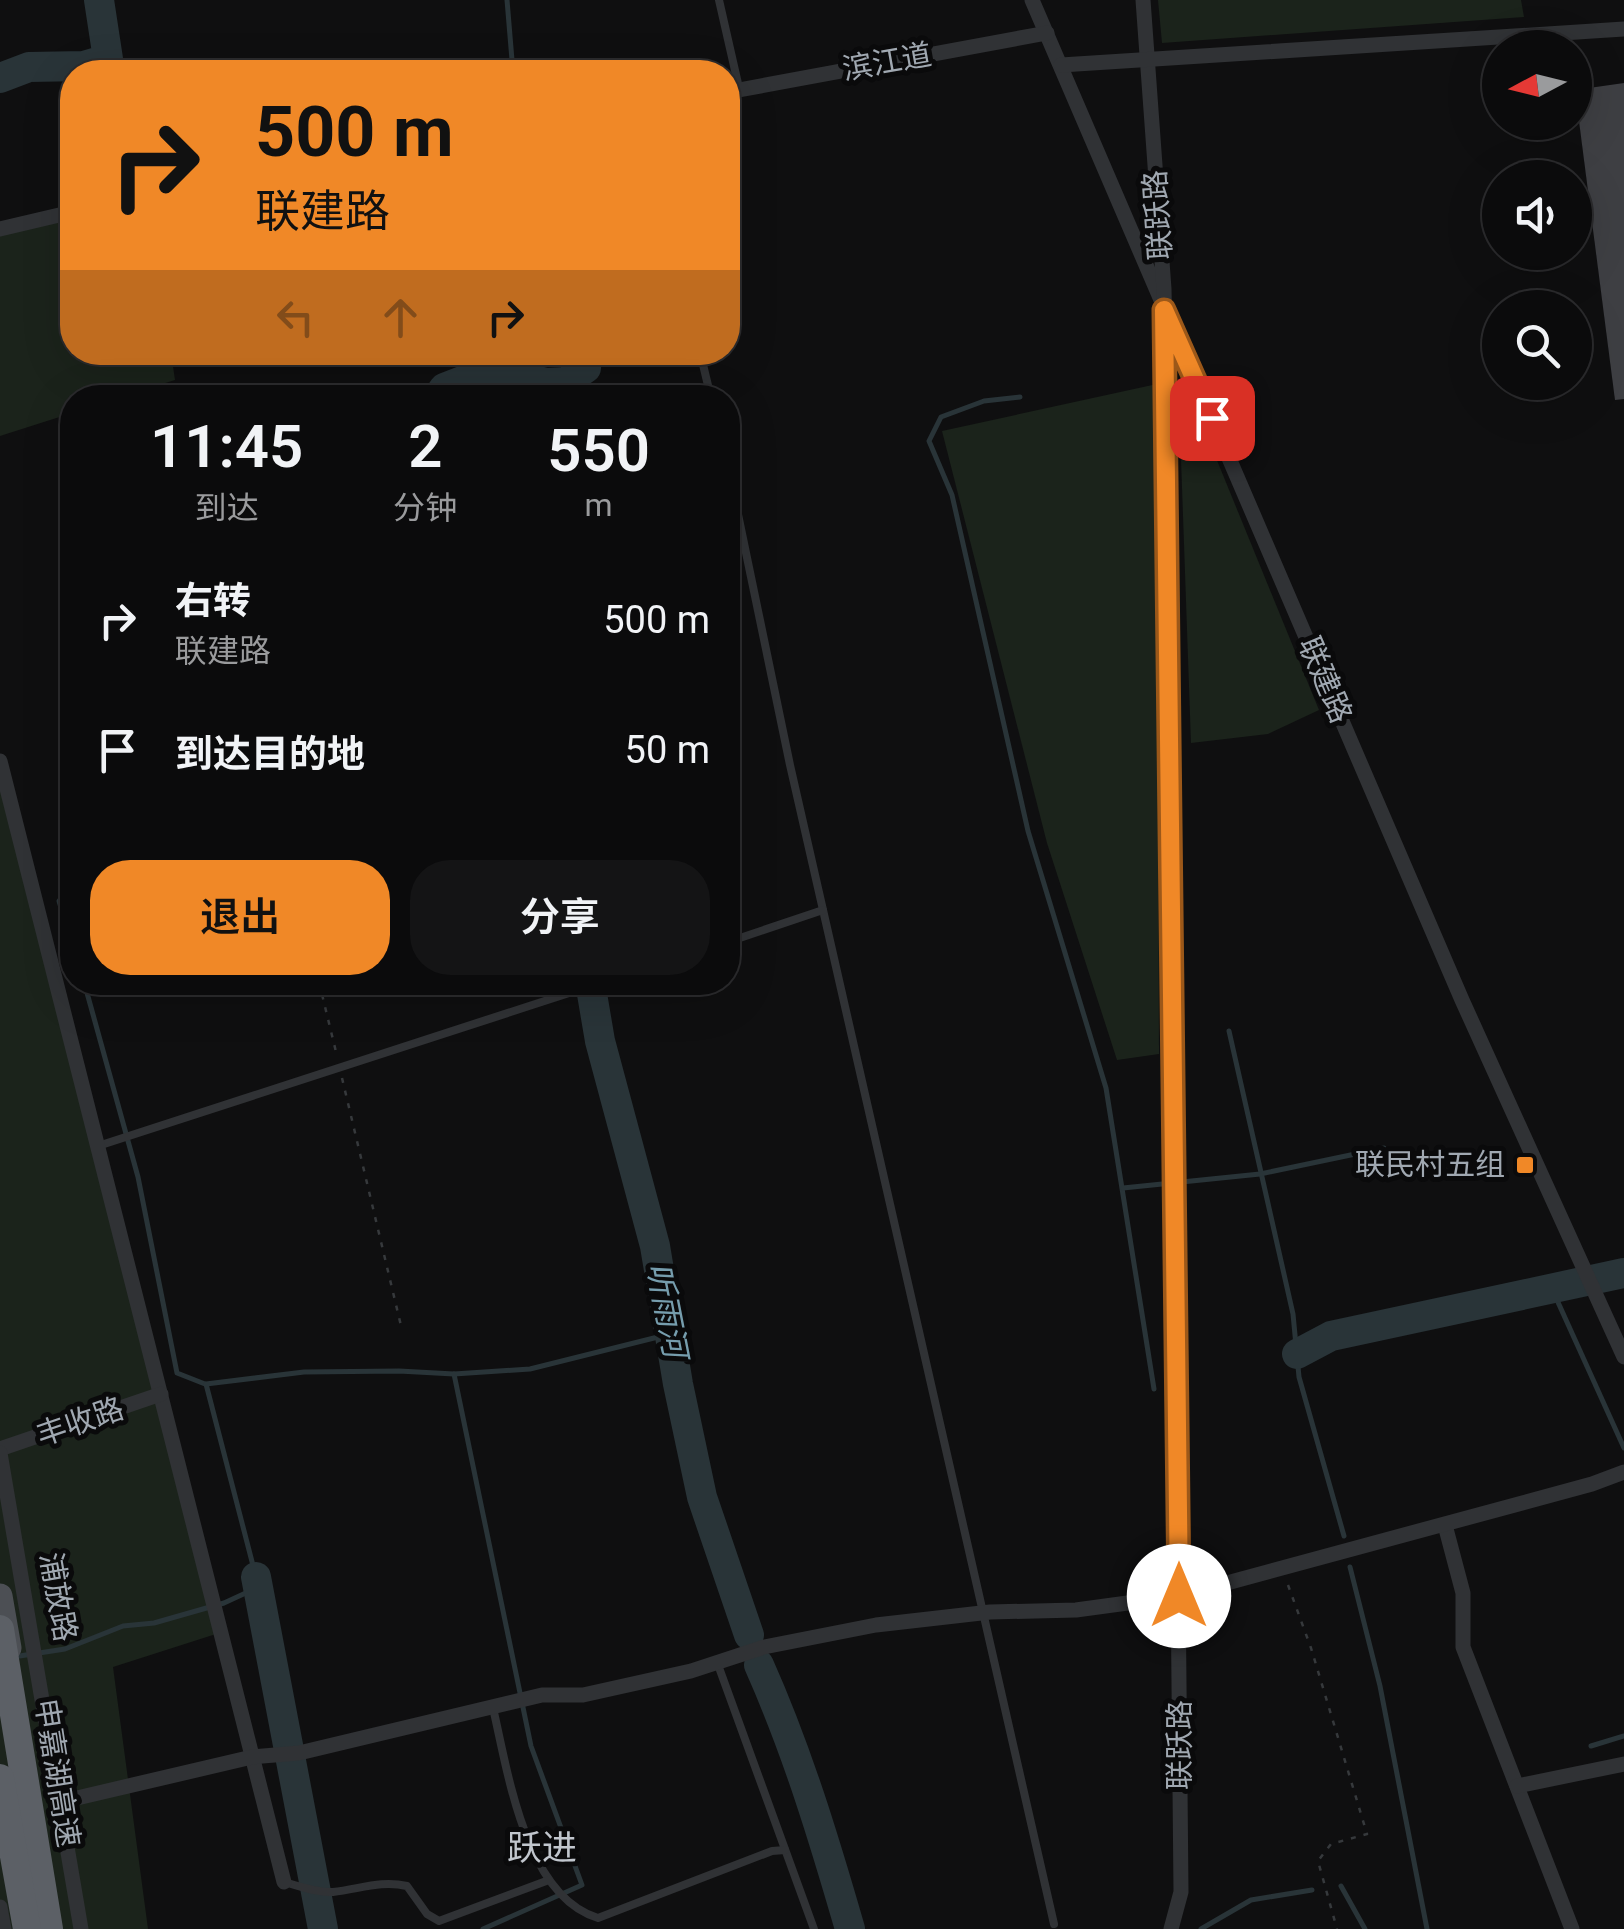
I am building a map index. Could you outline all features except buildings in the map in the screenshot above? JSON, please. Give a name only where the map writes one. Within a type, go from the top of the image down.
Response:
[{"type":"highway","name":"申嘉湖高速","points":[[0,1628],[50,1929]]},
{"type":"highway","name":"申嘉湖高速","points":[[0,1778],[24,1929]]},
{"type":"main road","name":"浦放路","points":[[0,1596],[58,1929]]},
{"type":"main road","points":[[0,1814],[24,1929]]},
{"type":"street","name":"联建路","points":[[1032,0],[1462,1000],[1624,1357]]},
{"type":"street","name":"联跃路","points":[[1144,0],[1164,310],[1181,1892],[1172,1929]]},
{"type":"street","points":[[1061,65],[1624,30]]},
{"type":"street","name":"滨江道","points":[[740,90],[1047,33]]},
{"type":"street","points":[[0,229],[60,215]]},
{"type":"street","points":[[0,760],[284,1882]]},
{"type":"street","name":"丰收路","points":[[0,1451],[160,1394]]},
{"type":"street","name":"浦放路","points":[[0,1451],[81,1929]]},
{"type":"street","points":[[60,1802],[252,1757],[300,1753],[492,1706],[542,1696],[583,1695],[764,1647],[858,1629],[982,1612],[1076,1610],[1179,1596],[1624,1473]]},
{"type":"street","points":[[1444,1524],[1463,1592],[1463,1648],[1572,1929]]},
{"type":"street","points":[[1517,1786],[1624,1764]]},
{"type":"street","points":[[0,1907],[4,1929]]},
{"type":"lane","points":[[720,0],[729,60]]},
{"type":"lane","points":[[740,522],[823,910],[1054,1924]]},
{"type":"lane","points":[[740,938],[823,910]]},
{"type":"lane","points":[[98,1146],[563,995]]},
{"type":"lane","points":[[717,1662],[814,1929]]},
{"type":"lane","points":[[492,1706],[516,1805],[539,1864],[580,1912],[598,1918],[772,1851],[785,1850]]},
{"type":"lane","points":[[284,1882],[328,1892],[386,1881],[407,1886],[427,1914],[439,1921],[549,1880]]},
{"type":"path","points":[[322,995],[402,1330]]},
{"type":"path","points":[[1282,1570],[1367,1834],[1331,1844],[1318,1861],[1337,1929]]},
{"type":"shaded area","points":[[1158,0],[1521,0],[1524,17],[1162,43]]},
{"type":"shaded area","points":[[60,216],[60,365],[173,365],[175,380],[159,385],[60,385],[60,417],[0,436],[0,228]]},
{"type":"shaded area","points":[[1157,384],[1159,1054],[1117,1060],[1047,843],[942,431]]},
{"type":"shaded area","points":[[1180,430],[1205,431],[1319,710],[1268,734],[1191,743]]},
{"type":"shaded area","points":[[0,761],[216,1634],[113,1667],[148,1929],[0,1929]]},
{"type":"waterway","points":[[99,0],[108,59],[105,60]]},
{"type":"waterway","name":"听雨河","points":[[507,0],[512,60]]},
{"type":"waterway","points":[[0,78],[29,67],[60,66]]},
{"type":"waterway","name":"听雨河","points":[[452,385],[493,369],[546,383],[566,382],[586,365]]},
{"type":"waterway","points":[[1020,397],[984,401],[941,417],[929,441],[952,495],[1028,831],[1106,1088],[1154,1389]]},
{"type":"waterway","points":[[60,900],[60,904]]},
{"type":"waterway","points":[[88,995],[138,1177],[177,1373],[205,1384]]},
{"type":"waterway","name":"听雨河","points":[[592,995],[600,1041],[655,1246],[702,1497],[749,1635]]},
{"type":"waterway","points":[[1229,1031],[1293,1314],[1299,1377],[1344,1536]]},
{"type":"waterway","points":[[1123,1188],[1260,1174],[1384,1148]]},
{"type":"waterway","points":[[1297,1354],[1331,1336],[1624,1273]]},
{"type":"waterway","points":[[1552,1289],[1624,1448]]},
{"type":"waterway","points":[[13,1657],[65,1649],[123,1626],[154,1623],[224,1603],[250,1591],[256,1577],[206,1384],[304,1372],[454,1374],[530,1369],[670,1334]]},
{"type":"waterway","points":[[454,1374],[531,1746],[582,1885],[483,1929]]},
{"type":"waterway","points":[[1350,1567],[1380,1686],[1427,1929]]},
{"type":"waterway","points":[[256,1577],[323,1929]]},
{"type":"waterway","name":"听雨河","points":[[759,1665],[798,1762],[850,1929]]},
{"type":"waterway","points":[[1591,1746],[1624,1736]]},
{"type":"waterway","points":[[1341,1886],[1365,1929]]},
{"type":"waterway","points":[[1201,1929],[1251,1900],[1312,1890]]},
{"type":"place","name":"联民村五组","points":[[1525,1165]]},
{"type":"district","name":"跃进","points":[[542,1848]]},
{"type":"route","points":[[1179,1596],[1164,310],[1212,418]]}]
